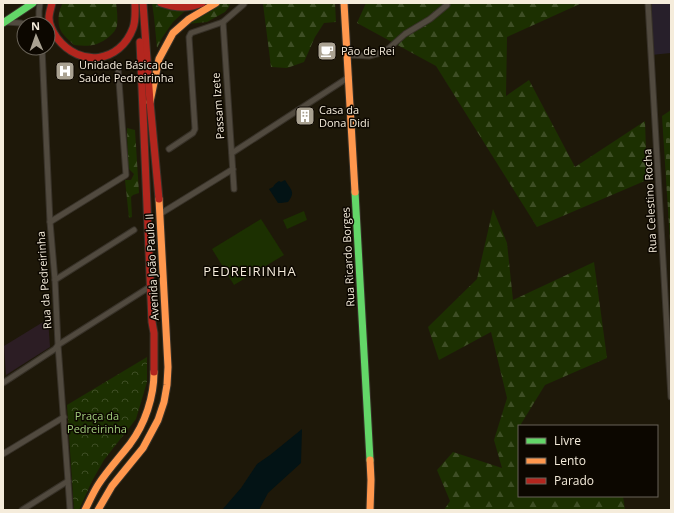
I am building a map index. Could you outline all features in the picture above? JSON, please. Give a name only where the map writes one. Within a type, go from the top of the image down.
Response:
[{"type":"main road","points":[[4,23],[33,3]]},
{"type":"main road","points":[[52,3],[49,18],[58,40],[68,50],[89,58],[98,58],[107,56],[125,43],[134,28],[137,3]]},
{"type":"main road","name":"Avenida João Paulo II","points":[[85,510],[98,485],[121,456],[142,424],[149,405],[154,381],[154,332],[152,322],[140,35],[137,3]]},
{"type":"main road","name":"Avenida João Paulo II","points":[[98,510],[112,486],[143,448],[158,420],[164,402],[167,385],[168,367],[160,214],[143,3]]},
{"type":"main road","points":[[161,3],[168,6],[184,8],[202,3]]},
{"type":"main road","points":[[150,102],[159,59],[173,33],[189,19],[216,3]]},
{"type":"main road","name":"Rua Ricardo Borges","points":[[344,3],[371,480],[370,510]]},
{"type":"street","points":[[39,16],[40,3]]},
{"type":"street","name":"Rua Celestino Rocha","points":[[648,3],[671,398]]},
{"type":"street","points":[[169,149],[193,133],[195,130],[189,36],[191,33],[223,22],[244,4]]},
{"type":"street","points":[[347,55],[369,56],[380,53],[388,49],[405,34],[430,19],[447,5]]},
{"type":"street","name":"Passam Izete","points":[[223,22],[234,189]]},
{"type":"street","points":[[4,23],[16,23]]},
{"type":"street","name":"Rua da Pedreirinha","points":[[42,56],[50,222],[70,510]]},
{"type":"street","points":[[50,222],[126,175],[118,68]]},
{"type":"street","points":[[232,152],[349,77]]},
{"type":"street","points":[[160,214],[233,169]]},
{"type":"street","points":[[55,280],[134,230]]},
{"type":"street","points":[[3,383],[58,345],[151,286]]},
{"type":"street","points":[[3,454],[64,417]]},
{"type":"street","points":[[22,510],[68,481]]},
{"type":"shaded area","points":[[652,3],[671,3],[671,53],[651,55]]},
{"type":"shaded area","points":[[285,180],[292,191],[292,196],[288,202],[278,203],[269,189],[279,181],[281,182]]},
{"type":"shaded area","points":[[48,319],[50,347],[6,375],[4,346]]},
{"type":"shaded area","points":[[302,429],[301,463],[268,493],[259,510],[222,510],[241,488],[257,464]]},
{"type":"green space","points":[[63,3],[116,3],[116,29],[110,36],[97,44],[89,46],[74,45],[63,34],[60,28],[59,13]]},
{"type":"green space","points":[[152,3],[165,8],[185,11],[173,22],[157,48],[154,17]]},
{"type":"green space","points":[[219,3],[230,3],[225,12],[207,22],[187,24]]},
{"type":"green space","points":[[263,3],[335,3],[336,22],[324,23],[315,37],[304,62],[287,68],[271,67]]},
{"type":"green space","points":[[366,3],[582,3],[507,37],[506,96],[529,80],[575,167],[645,121],[647,180],[537,227],[436,66],[357,23]]},
{"type":"green space","points":[[671,110],[671,257],[662,116]]},
{"type":"green space","points":[[127,128],[135,130],[139,193],[131,197],[132,217],[129,218],[125,180],[131,180],[134,174],[128,168]]},
{"type":"green space","points":[[493,209],[507,243],[513,300],[594,262],[607,358],[545,385],[522,425],[518,425],[518,497],[623,497],[625,510],[444,510],[450,501],[437,470],[453,452],[502,468],[494,440],[507,398],[491,332],[439,360],[428,327],[477,279]]},
{"type":"green space","points":[[304,211],[307,220],[287,229],[283,220]]},
{"type":"green space","points":[[261,219],[284,255],[234,285],[212,249]]},
{"type":"green space","name":"Praça da Pedreirinha","points":[[147,357],[147,382],[136,419],[104,460],[92,481],[79,510],[74,510],[67,405]]},
{"type":"traffic: fast","points":[[3,23],[33,3]]},
{"type":"traffic: fast","points":[[355,192],[370,460]]},
{"type":"traffic: slow","points":[[150,102],[159,59],[173,33],[189,19],[216,3]]},
{"type":"traffic: slow","points":[[344,3],[355,192]]},
{"type":"traffic: slow","points":[[98,510],[112,486],[143,448],[158,420],[164,402],[168,367],[159,199]]},
{"type":"traffic: slow","points":[[85,510],[98,485],[130,444],[140,428],[148,410],[154,381],[154,372]]},
{"type":"traffic: slow","points":[[370,460],[370,510]]},
{"type":"traffic: jam","points":[[52,3],[49,21],[57,38],[66,48],[77,54],[88,57],[99,57],[109,54],[119,49],[127,40],[134,25],[135,3]]},
{"type":"traffic: jam","points":[[143,3],[159,199]]},
{"type":"traffic: jam","points":[[161,3],[182,7],[202,3]]},
{"type":"traffic: jam","points":[[140,42],[152,322],[154,333],[154,372]]},
{"type":"place","name":"Pão de Rei","points":[[327,51]]},
{"type":"place","name":"Unidade Básica de Saúde Pedreirinha","points":[[65,71]]},
{"type":"place","name":"Casa da Dona Didi","points":[[305,116]]},
{"type":"district","name":"PEDREIRINHA","points":[[250,271]]}]
